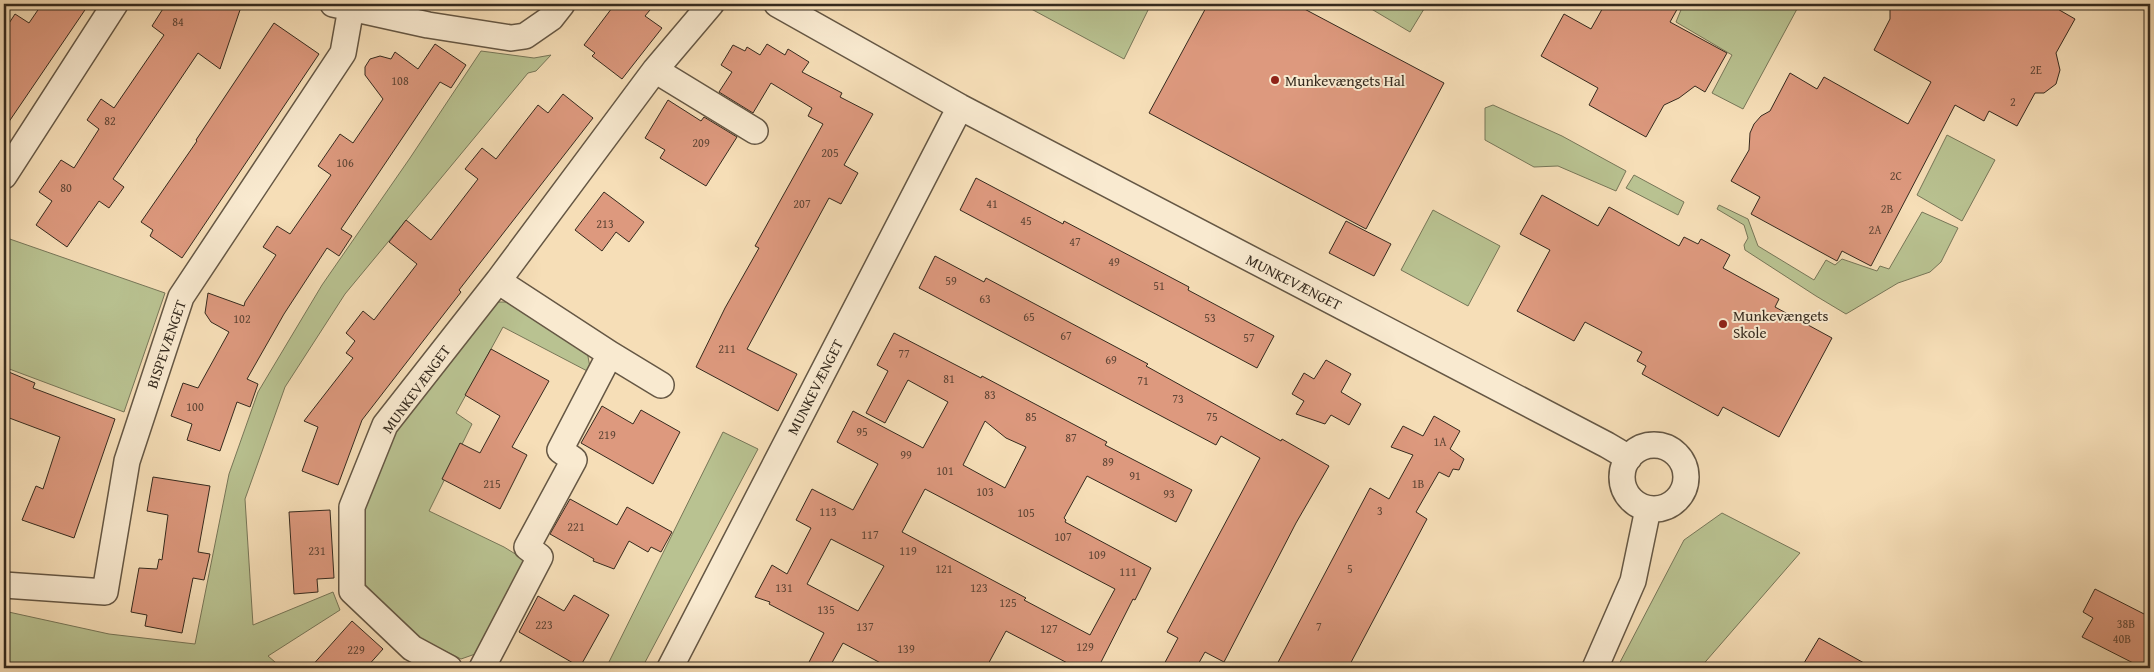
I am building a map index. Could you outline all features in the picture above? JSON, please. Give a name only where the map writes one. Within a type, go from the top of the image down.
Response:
[{"type":"street","points":[[4,176],[115,4]]},
{"type":"street","name":"BISPEVÆNGET","points":[[4,585],[105,592],[127,461],[181,297],[343,53],[342,6],[428,25],[511,38],[525,36],[551,18],[562,4]]},
{"type":"street","name":"MUNKEVÆNGET","points":[[449,668],[412,648],[352,591],[352,507],[385,425],[498,281],[655,70],[711,4]]},
{"type":"street","name":"MUNKEVÆNGET","points":[[777,4],[960,107],[1629,458]]},
{"type":"street","points":[[655,70],[755,131]]},
{"type":"street","name":"MUNKEVÆNGET","points":[[670,668],[960,107]]},
{"type":"street","points":[[498,281],[661,385]]},
{"type":"street","points":[[482,668],[540,557],[527,547],[574,460],[560,450],[610,354]]},
{"type":"street","points":[[1656,445],[1675,453],[1686,470],[1686,481],[1678,499],[1669,506],[1659,509],[1648,509],[1630,498],[1622,478],[1629,458],[1636,451],[1656,445]]},
{"type":"street","points":[[1595,668],[1633,581],[1648,509]]},
{"type":"green space","points":[[1022,4],[1151,4],[1124,59]]},
{"type":"green space","points":[[1363,4],[1427,4],[1410,32]]},
{"type":"green space","points":[[1681,4],[1788,4],[1797,9],[1743,109],[1712,93],[1732,55],[1676,22],[1683,5]]},
{"type":"green space","points":[[481,51],[534,58],[551,55],[536,71],[528,73],[345,294],[285,387],[245,499],[253,625],[333,592],[340,610],[268,656],[282,668],[4,668],[4,611],[109,634],[195,644],[229,474],[258,392],[322,285]]},
{"type":"green space","points":[[1493,105],[1562,136],[1626,171],[1616,191],[1558,166],[1534,167],[1485,140],[1485,108]]},
{"type":"green space","points":[[1947,135],[1995,160],[1962,221],[1917,195]]},
{"type":"green space","points":[[1634,175],[1684,202],[1678,215],[1626,188]]},
{"type":"green space","points":[[1719,205],[1748,219],[1758,246],[1814,280],[1826,260],[1835,265],[1842,259],[1877,271],[1880,266],[1889,269],[1922,212],[1958,228],[1941,262],[1930,272],[1898,283],[1846,314],[1745,250],[1744,245],[1748,238],[1744,225],[1717,209]]},
{"type":"green space","points":[[1433,210],[1500,246],[1468,306],[1401,270]]},
{"type":"green space","points":[[4,237],[165,293],[124,412],[4,367]]},
{"type":"green space","points":[[494,302],[506,302],[587,351],[591,373],[503,327],[456,413],[472,424],[429,511],[504,547],[530,563],[481,652],[461,659],[421,639],[366,592],[362,511],[393,434]]},
{"type":"green space","points":[[723,432],[758,449],[642,668],[606,668]]},
{"type":"green space","points":[[1722,513],[1800,553],[1700,668],[1617,668],[1684,540]]},
{"type":"building","points":[[42,4],[89,4],[4,129],[4,31],[15,14],[29,23]]},
{"type":"building","points":[[166,4],[242,4],[220,69],[198,53],[113,179],[124,187],[109,208],[99,201],[67,247],[36,225],[52,201],[39,192],[61,160],[74,168],[99,129],[87,120],[101,99],[114,108],[164,35],[152,26]]},
{"type":"building","points":[[615,4],[655,4],[645,16],[662,28],[622,79],[592,56],[595,53],[584,45]]},
{"type":"building","name":"Munkevængets Hal","points":[[1208,4],[1295,4],[1444,83],[1366,229],[1149,113]]},
{"type":"building","points":[[1605,4],[1680,4],[1670,22],[1727,53],[1705,92],[1695,86],[1679,98],[1664,105],[1646,137],[1589,105],[1598,88],[1541,56],[1564,14],[1591,29]]},
{"type":"building","points":[[1890,4],[2049,4],[2075,19],[2056,53],[2060,70],[2056,84],[2044,93],[2035,93],[2017,126],[1989,111],[1984,121],[1955,105],[1871,266],[1842,251],[1837,261],[1751,214],[1760,197],[1731,181],[1749,150],[1750,133],[1754,124],[1761,116],[1770,111],[1790,73],[1817,89],[1824,77],[1908,124],[1931,82],[1874,50],[1890,19]]},
{"type":"building","points":[[274,23],[319,54],[182,258],[150,236],[153,230],[141,222],[197,141]]},
{"type":"building","points":[[435,44],[466,65],[451,88],[440,82],[341,229],[352,236],[339,256],[327,248],[284,314],[247,379],[258,384],[250,407],[237,402],[220,451],[187,440],[192,424],[171,416],[183,383],[198,388],[229,332],[211,322],[205,313],[208,293],[244,306],[276,255],[263,247],[277,226],[290,234],[331,175],[318,166],[340,134],[353,143],[383,99],[365,75],[365,67],[370,59],[380,56],[391,59],[395,52],[418,69]]},
{"type":"building","points":[[767,44],[785,55],[788,49],[809,62],[802,72],[842,93],[840,97],[873,114],[844,165],[858,173],[841,204],[829,198],[747,349],[797,374],[778,411],[696,367],[725,308],[759,248],[755,246],[823,124],[808,116],[812,108],[771,83],[753,113],[719,92],[732,72],[721,65],[733,45],[745,51],[747,47],[760,55]]},
{"type":"building","points":[[563,94],[593,118],[459,290],[461,292],[362,420],[338,485],[302,471],[318,427],[304,421],[353,358],[346,353],[355,341],[346,333],[363,311],[374,320],[417,264],[389,242],[406,220],[431,240],[478,179],[465,169],[482,148],[496,159],[538,105],[548,113]]},
{"type":"building","points":[[668,100],[701,121],[704,117],[737,137],[706,186],[660,158],[665,150],[645,138]]},
{"type":"building","points":[[976,178],[1063,224],[1064,221],[1189,287],[1188,290],[1274,336],[1257,368],[960,210]]},
{"type":"building","points":[[604,192],[644,222],[629,242],[616,232],[602,251],[575,230]]},
{"type":"building","points":[[1542,195],[1598,226],[1609,207],[1679,246],[1684,237],[1698,244],[1701,239],[1730,255],[1723,268],[1779,299],[1775,307],[1832,338],[1779,437],[1723,407],[1718,416],[1642,374],[1646,366],[1637,361],[1642,352],[1585,322],[1574,341],[1517,311],[1550,250],[1520,234]]},
{"type":"building","points":[[1346,221],[1391,244],[1374,276],[1329,253]]},
{"type":"building","points":[[935,256],[984,282],[986,278],[1148,364],[1146,366],[1329,466],[1296,523],[1224,662],[1205,652],[1196,668],[1162,668],[1178,638],[1167,632],[1260,458],[1221,436],[1216,445],[919,288]]},
{"type":"building","points":[[894,333],[981,378],[982,376],[1107,442],[1105,445],[1192,490],[1176,522],[1087,476],[1064,518],[1065,522],[1151,568],[1098,668],[1077,668],[1006,631],[986,668],[890,668],[843,643],[829,668],[806,668],[824,633],[769,604],[770,602],[755,597],[772,565],[787,574],[811,528],[796,520],[812,489],[853,510],[878,464],[837,442],[853,411],[923,448],[948,402],[908,380],[885,423],[866,413],[888,371],[877,365]],"holes":[[[985,421],[1006,438],[1026,447],[1005,488],[963,465]],[[925,489],[1115,589],[1090,635],[1024,600],[1026,598],[902,532]],[[831,539],[884,566],[858,611],[807,584]]]},
{"type":"building","points":[[491,349],[549,381],[512,447],[527,455],[500,509],[442,479],[460,443],[480,453],[500,416],[465,395]]},
{"type":"building","points":[[1326,360],[1351,374],[1341,392],[1361,404],[1349,425],[1331,415],[1325,424],[1296,414],[1304,401],[1292,394],[1304,373],[1314,379]]},
{"type":"building","points":[[4,370],[35,383],[33,388],[115,419],[74,538],[22,520],[36,486],[43,489],[60,437],[4,416]]},
{"type":"building","points":[[602,406],[633,424],[641,410],[680,432],[653,484],[581,443]]},
{"type":"building","points":[[1434,416],[1460,431],[1450,449],[1464,459],[1459,470],[1453,469],[1449,477],[1439,472],[1416,512],[1427,519],[1348,668],[1275,668],[1370,488],[1389,499],[1413,455],[1391,447],[1403,426],[1423,436]]},
{"type":"building","points":[[153,477],[210,486],[198,552],[210,554],[204,580],[193,578],[182,633],[145,626],[147,615],[131,612],[139,568],[157,569],[159,559],[162,560],[168,515],[147,511]]},
{"type":"building","points":[[570,499],[617,525],[627,507],[672,532],[661,552],[651,547],[648,552],[629,541],[614,569],[593,561],[594,559],[550,534]]},
{"type":"building","points":[[330,510],[334,578],[317,579],[318,592],[294,594],[289,512]]},
{"type":"building","points":[[2095,589],[2150,617],[2150,668],[2143,668],[2082,637],[2093,618],[2083,612]]},
{"type":"building","points":[[574,595],[609,615],[580,667],[519,632],[538,596],[564,611]]},
{"type":"building","points":[[352,621],[383,649],[366,668],[310,668]]},
{"type":"building","points":[[1819,638],[1873,668],[1801,668]]},
{"type":"place","name":"Munkevængets Hal","points":[[1275,80]]},
{"type":"place","name":"Munkevængets Skole","points":[[1723,324]]}]
